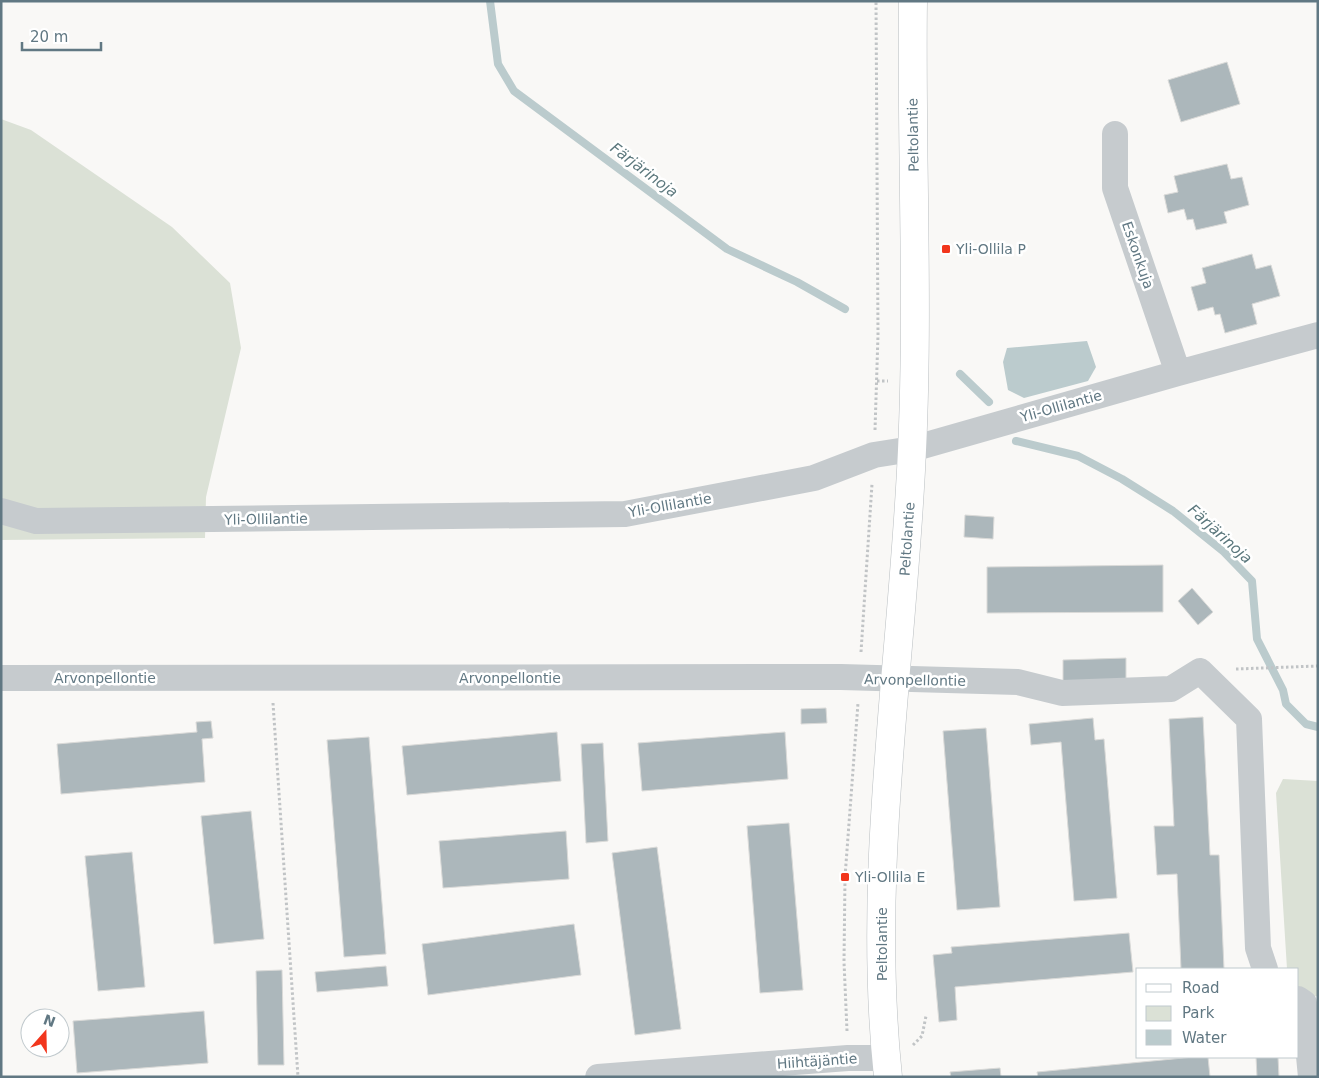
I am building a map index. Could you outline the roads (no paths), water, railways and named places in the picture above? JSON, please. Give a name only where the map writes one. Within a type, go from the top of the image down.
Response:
[{"type":"main road","name":"Peltolantie","points":[[895,1062],[881,958],[882,854],[905,571],[912,449],[915,338],[913,1]]},
{"type":"street","name":"Eskonkuja","points":[[1116,134],[1116,188],[1178,373]]},
{"type":"street","name":"Yli-Ollilantie","points":[[1,511],[36,521],[625,514],[814,478],[874,455],[912,449],[1318,335]]},
{"type":"street","name":"Arvonpellontie","points":[[1,678],[860,678],[1018,682],[1062,693],[1172,689],[1200,671],[1249,719],[1258,948],[1265,968]]},
{"type":"street","points":[[1301,1001],[1311,1077]]},
{"type":"street","name":"Hiihtäjäntie","points":[[598,1077],[848,1058],[895,1062]]},
{"type":"water","points":[[1087,341],[1096,367],[1088,381],[1024,398],[1008,390],[1003,362],[1007,348]]},
{"type":"waterway","name":"Färjärinoja","points":[[490,1],[498,64],[514,91],[727,249],[797,282],[845,309]]},
{"type":"waterway","name":"Färjärinoja","points":[[960,374],[989,402]]},
{"type":"waterway","name":"Färjärinoja","points":[[1016,441],[1078,456],[1122,479],[1173,511],[1224,552],[1252,581],[1257,639],[1283,690],[1286,704],[1306,724],[1318,727]]},
{"type":"place","name":"Yli-Ollila P","points":[[946,249]]},
{"type":"place","name":"Yli-Ollila E","points":[[845,877]]}]
